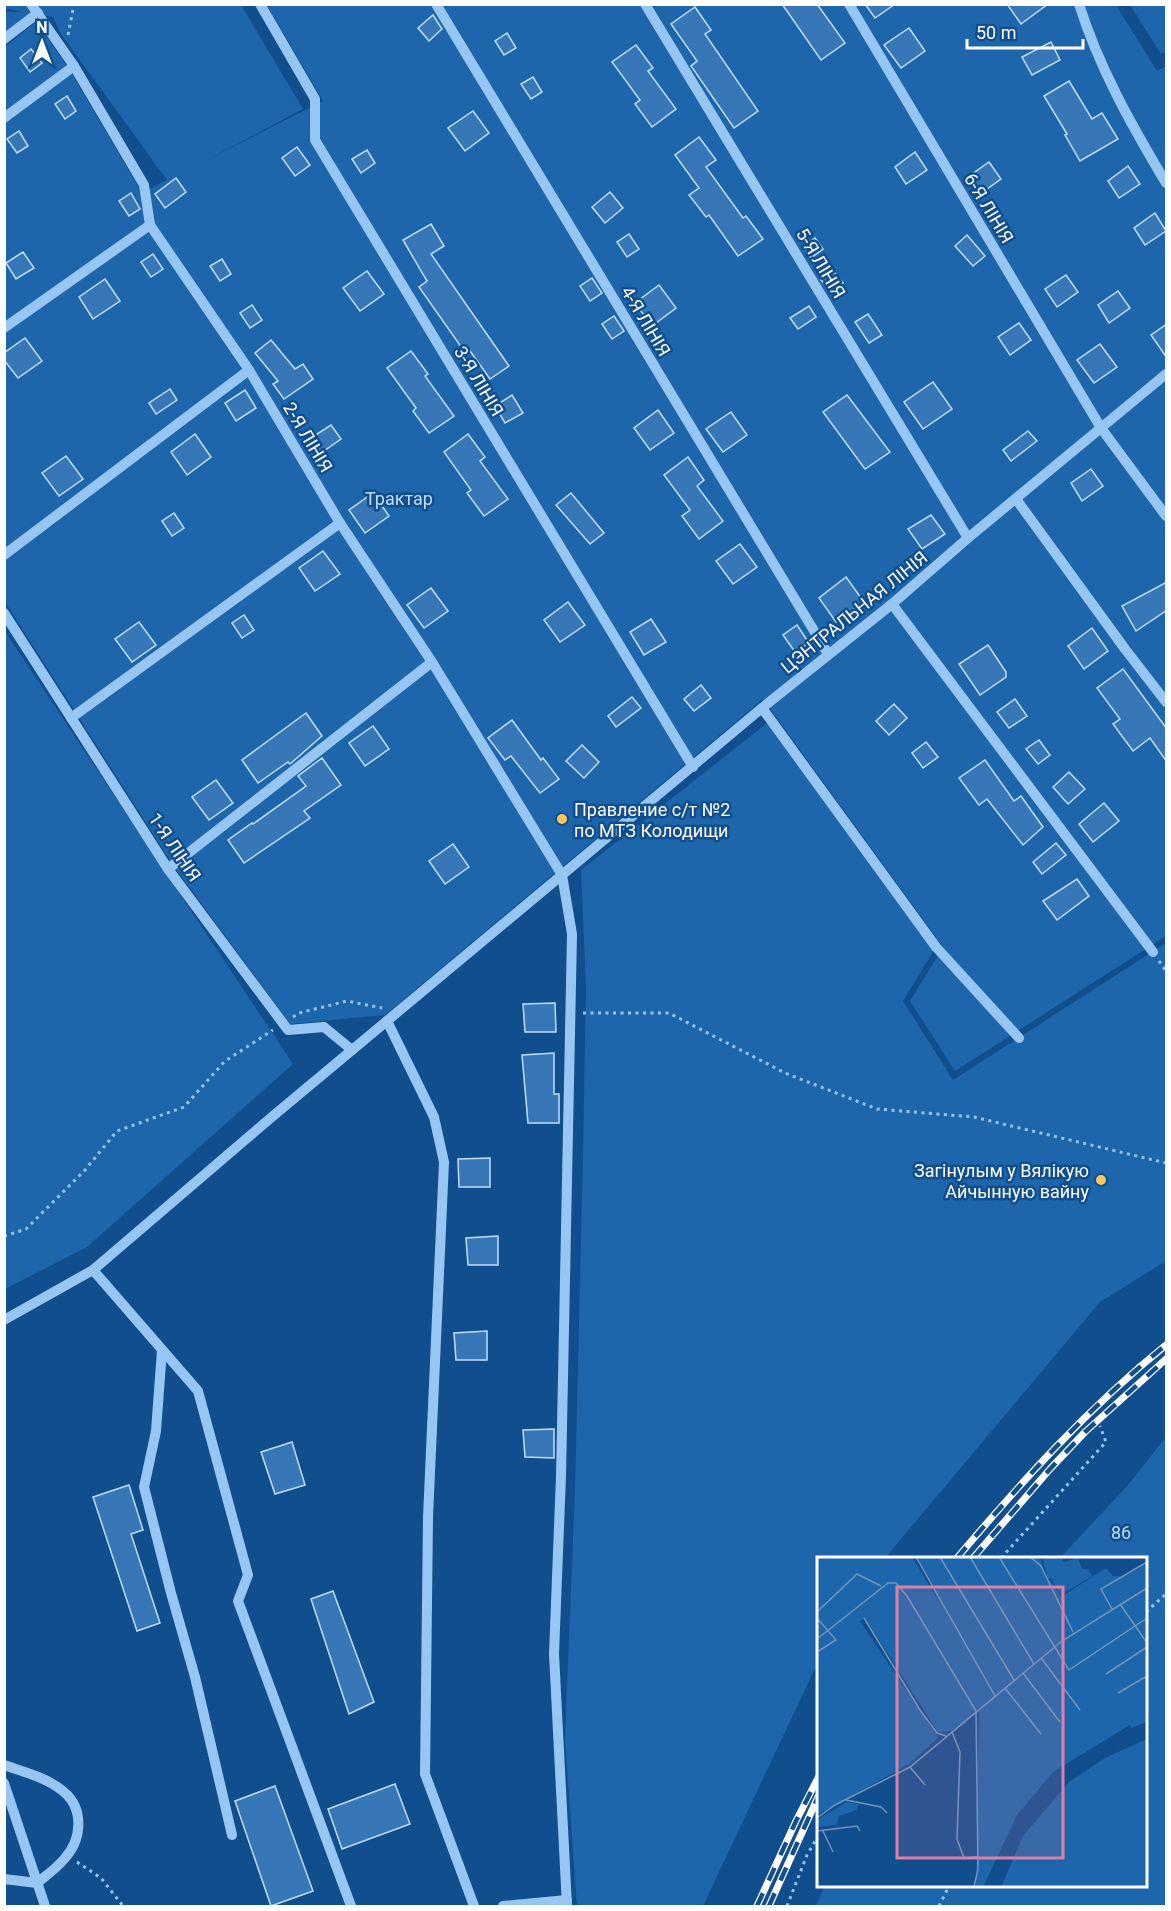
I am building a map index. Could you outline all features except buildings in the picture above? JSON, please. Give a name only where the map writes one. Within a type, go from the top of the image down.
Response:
[{"type":"street","name":"3-Я ЛІНІЯ","points":[[260,4],[315,99],[315,140],[693,767]]},
{"type":"street","name":"4-Я ЛІНІЯ","points":[[436,4],[828,654]]},
{"type":"street","name":"5-Я ЛІНІЯ","points":[[645,4],[968,538]]},
{"type":"street","name":"6-Я ЛІНІЯ","points":[[849,4],[1101,428],[1167,516]]},
{"type":"street","points":[[1079,4],[1095,51],[1135,130],[1167,183]]},
{"type":"street","name":"2-Я ЛІНІЯ","points":[[34,9],[74,66],[144,185],[150,225],[249,369],[340,523],[432,662],[562,875]]},
{"type":"street","points":[[4,39],[34,9]]},
{"type":"street","points":[[4,118],[74,66]]},
{"type":"street","points":[[4,328],[150,225]]},
{"type":"street","points":[[4,555],[249,369]]},
{"type":"street","name":"ЦЭНТРАЛЬНАЯ ЛІНІЯ","points":[[4,1320],[93,1270],[352,1050],[1167,374]]},
{"type":"street","points":[[1016,499],[1125,649],[1167,702]]},
{"type":"street","points":[[71,717],[340,523]]},
{"type":"street","points":[[892,604],[1153,952]]},
{"type":"street","name":"1-Я ЛІНІЯ","points":[[4,613],[168,869],[283,1024]]},
{"type":"street","points":[[168,869],[432,662]]},
{"type":"street","points":[[762,708],[936,947],[1019,1038]]},
{"type":"street","points":[[503,1906],[567,1903],[554,1654],[561,1476],[572,934],[562,875]]},
{"type":"street","points":[[387,1021],[434,1117],[444,1162],[428,1517],[425,1774],[474,1906]]},
{"type":"street","points":[[283,1024],[288,1030],[324,1027],[352,1050]]},
{"type":"street","points":[[93,1270],[198,1391],[248,1575],[238,1601],[351,1906]]},
{"type":"street","points":[[162,1350],[156,1431],[144,1487],[195,1677],[232,1835]]},
{"type":"street","points":[[4,1765],[33,1774],[64,1791],[77,1808],[79,1832],[68,1856],[37,1883],[4,1879]]},
{"type":"street","points":[[4,1783],[45,1906]]},
{"type":"path","points":[[65,52],[74,4]]},
{"type":"path","points":[[4,1236],[26,1229],[85,1170],[117,1131],[184,1107],[225,1061],[299,1013],[347,1001],[384,1009]]},
{"type":"path","points":[[570,1013],[669,1013],[784,1073],[877,1110],[974,1117],[1167,1163]]},
{"type":"path","points":[[1002,1557],[1106,1442],[1100,1426]]},
{"type":"path","points":[[1147,1611],[1167,1594]]},
{"type":"path","points":[[787,1906],[807,1855],[817,1839]]},
{"type":"path","points":[[68,1856],[101,1878],[123,1906]]},
{"type":"path","points":[[939,1906],[948,1887]]},
{"type":"green space","name":"Трактар","points":[[5,4],[241,5],[303,109],[201,163],[323,101],[267,5],[1116,5],[1157,71],[1166,66],[1166,936],[955,1071],[910,1001],[943,947],[763,699],[385,1015],[290,1024],[173,865],[5,602],[5,47],[36,22],[69,69],[142,193],[167,180],[61,34],[53,17],[36,14],[5,39],[4,12],[22,12],[5,8]]},
{"type":"green space","points":[[1130,5],[1166,5],[1166,51],[1161,54]]},
{"type":"green space","points":[[4,630],[293,1064],[87,1247],[5,1289]]},
{"type":"green space","points":[[771,720],[936,947],[903,1001],[953,1080],[1166,943],[1166,1261],[1100,1302],[886,1557],[817,1557],[817,1664],[703,1906],[577,1906],[565,1738],[575,1489],[583,1156],[586,989],[581,870]]},
{"type":"green space","name":"86","points":[[1166,1437],[1166,1906],[816,1906],[825,1887],[1147,1887],[1147,1557],[1061,1557],[1128,1485]]},
{"type":"railway","points":[[958,1557],[1057,1446],[1110,1394],[1166,1345]]},
{"type":"railway","points":[[974,1557],[1085,1432],[1166,1359]]},
{"type":"railway","points":[[757,1906],[817,1780]]},
{"type":"railway","points":[[769,1906],[817,1799]]},
{"type":"place","name":"Правление с/т №2 по МТЗ Колодищи","points":[[562,819]]},
{"type":"place","name":"Загінулым у Вялікую Айчынную вайну","points":[[1101,1180]]}]
